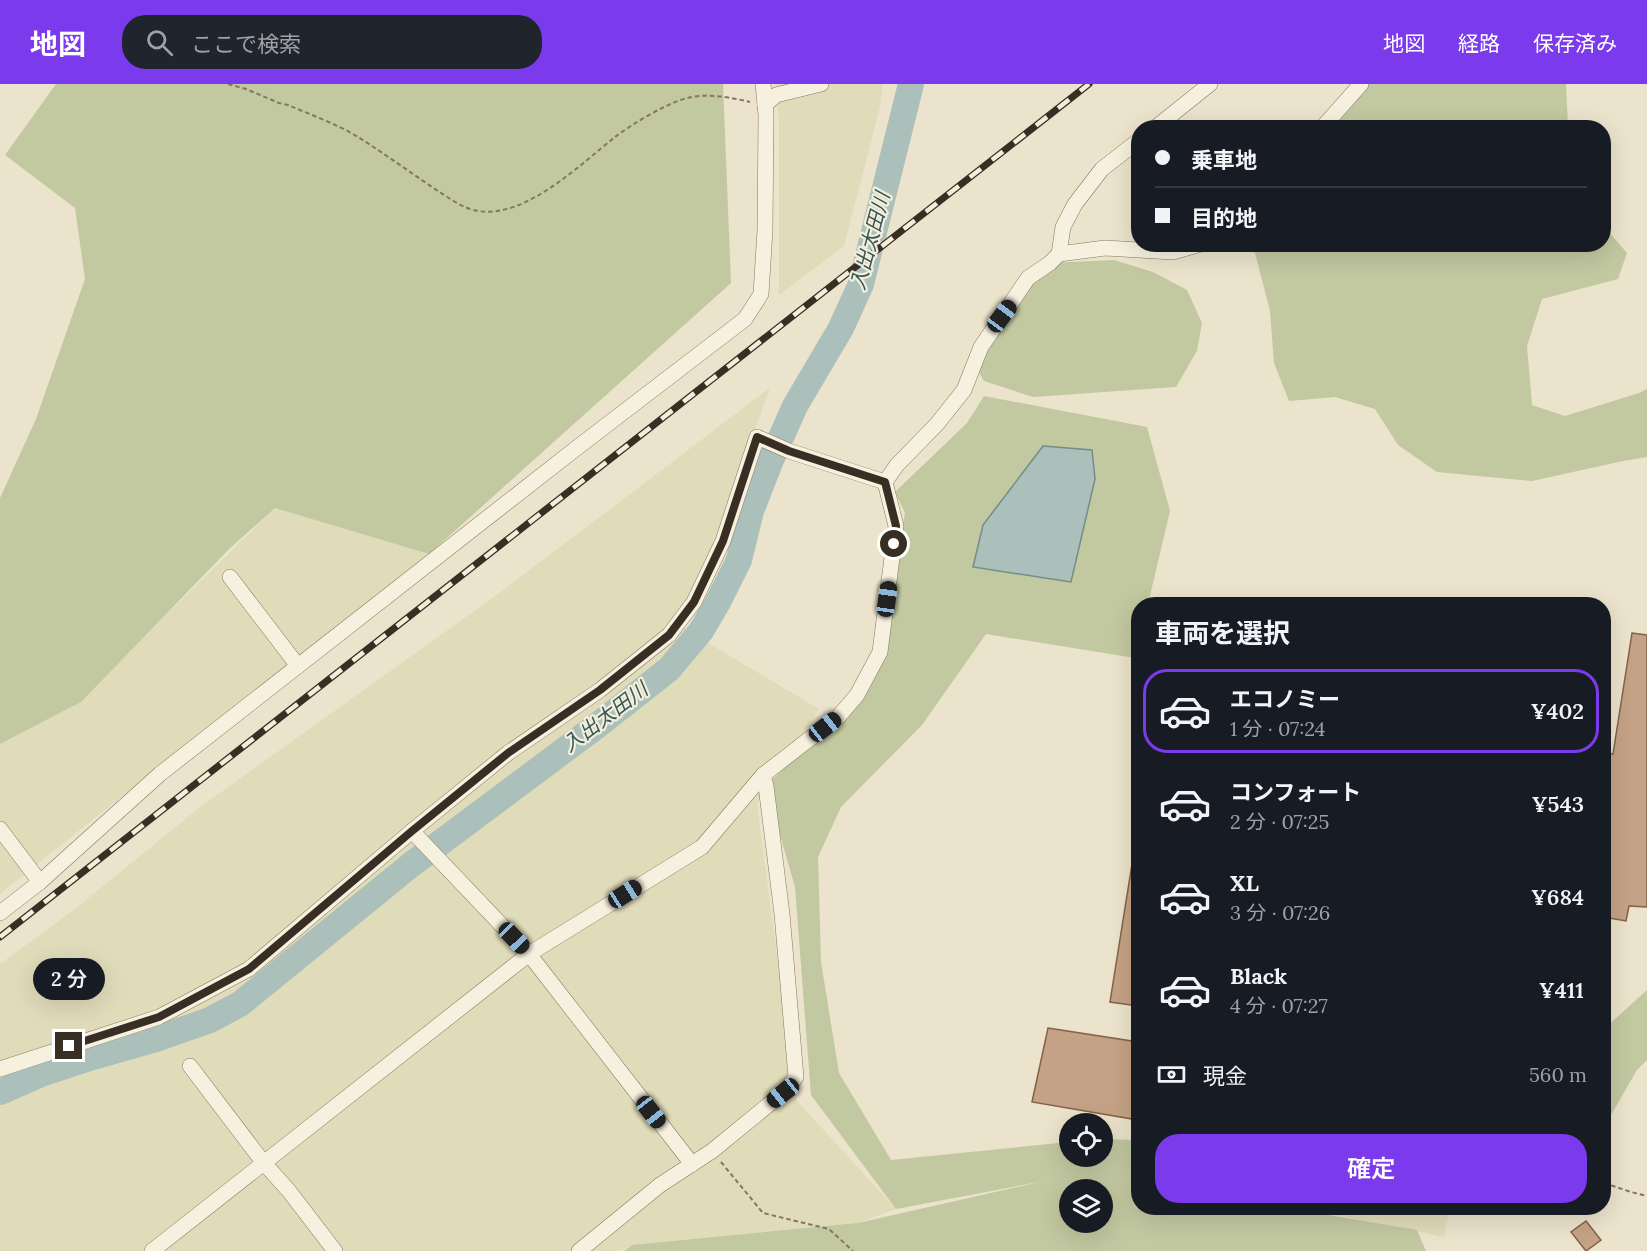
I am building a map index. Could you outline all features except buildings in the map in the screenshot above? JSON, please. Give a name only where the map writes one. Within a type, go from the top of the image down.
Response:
[{"type":"street","points":[[0,913],[40,882],[160,774],[745,319],[762,294],[766,115],[763,84]]},
{"type":"street","points":[[765,105],[776,95],[821,84]]},
{"type":"street","points":[[1165,120],[1210,84]]},
{"type":"street","points":[[1329,120],[1361,84]]},
{"type":"street","points":[[152,1251],[529,954],[702,847],[763,775],[839,716],[857,695],[880,652],[896,526],[885,482],[897,465],[937,424],[964,390],[981,347],[1028,278],[1059,254],[1063,226],[1076,204],[1102,169],[1131,146]]},
{"type":"street","points":[[1059,254],[1105,248],[1131,250]]},
{"type":"street","points":[[0,1069],[159,1017],[249,969],[508,753],[600,690],[669,635],[694,602],[723,541],[757,437],[789,451],[885,482]]},
{"type":"street","points":[[230,577],[298,666]]},
{"type":"street","points":[[579,1251],[660,1185],[712,1151],[783,1093],[796,1077],[782,914],[763,775]]},
{"type":"street","points":[[0,829],[40,882]]},
{"type":"street","points":[[412,831],[529,954],[692,1164]]},
{"type":"street","points":[[190,1066],[335,1251]]},
{"type":"path","points":[[228,84],[288,105],[356,136],[450,198],[475,210],[485,212],[507,209],[533,199],[583,164],[616,136],[645,117],[686,98],[725,96],[765,105]]},
{"type":"path","points":[[712,1151],[763,1213],[829,1229],[854,1251]]},
{"type":"path","points":[[1611,1185],[1647,1196]]},
{"type":"shaded area","points":[[775,84],[883,84],[880,107],[844,246],[779,295],[779,118]]},
{"type":"shaded area","points":[[770,388],[683,628],[819,709],[757,804],[796,1100],[896,1209],[781,1251],[697,1251],[632,1245],[620,1251],[0,1251],[0,964],[75,909],[199,808],[494,597]]},
{"type":"shaded area","points":[[275,508],[429,554],[428,565],[147,776],[0,894],[0,744],[72,707]]},
{"type":"shaded area","points":[[1337,1215],[1449,1215],[1444,1237]]},
{"type":"green space","points":[[56,84],[723,84],[731,283],[429,554],[275,508],[229,549],[81,702],[0,744],[0,498],[36,419],[85,279],[75,208],[5,155]]},
{"type":"green space","points":[[1361,84],[1566,84],[1568,120],[1330,120]]},
{"type":"green space","points":[[1611,234],[1627,253],[1618,279],[1542,299],[1527,346],[1532,405],[1565,416],[1647,389],[1647,457],[1532,481],[1437,472],[1398,445],[1375,409],[1335,397],[1289,401],[1274,363],[1270,311],[1255,252],[1611,252]]},
{"type":"green space","points":[[1114,260],[1153,272],[1187,290],[1202,323],[1197,351],[1176,387],[1033,397],[984,381],[974,364],[1000,308],[1050,263]]},
{"type":"green space","points":[[984,396],[1147,427],[1170,511],[1150,597],[1131,597],[1131,657],[986,634],[922,725],[841,807],[818,857],[821,962],[839,1073],[891,1160],[1059,1143],[1059,1167],[1113,1167],[1113,1139],[1131,1140],[1131,1215],[1329,1215],[1417,1230],[1426,1251],[624,1251],[632,1245],[858,1223],[1044,1181],[896,1209],[811,1095],[795,887],[766,786],[857,695],[882,637],[905,513],[895,492],[967,423]]},
{"type":"green space","points":[[1647,990],[1647,1060],[1637,1070],[1611,1115],[1611,1023]]},
{"type":"water","points":[[1043,446],[1092,450],[1095,479],[1071,582],[973,567],[983,525]]},
{"type":"waterway","name":"入出太田川","points":[[0,1092],[41,1074],[210,1020],[240,1004],[412,864],[669,669],[701,631],[739,560],[751,511],[771,460],[795,406],[841,328],[861,284],[911,84]]},
{"type":"railway","points":[[0,937],[1089,84]]},
{"type":"route","points":[[69,1046],[159,1017],[249,969],[508,753],[600,690],[669,635],[694,602],[723,541],[757,437],[789,451],[885,482],[896,526],[894,544]]}]
